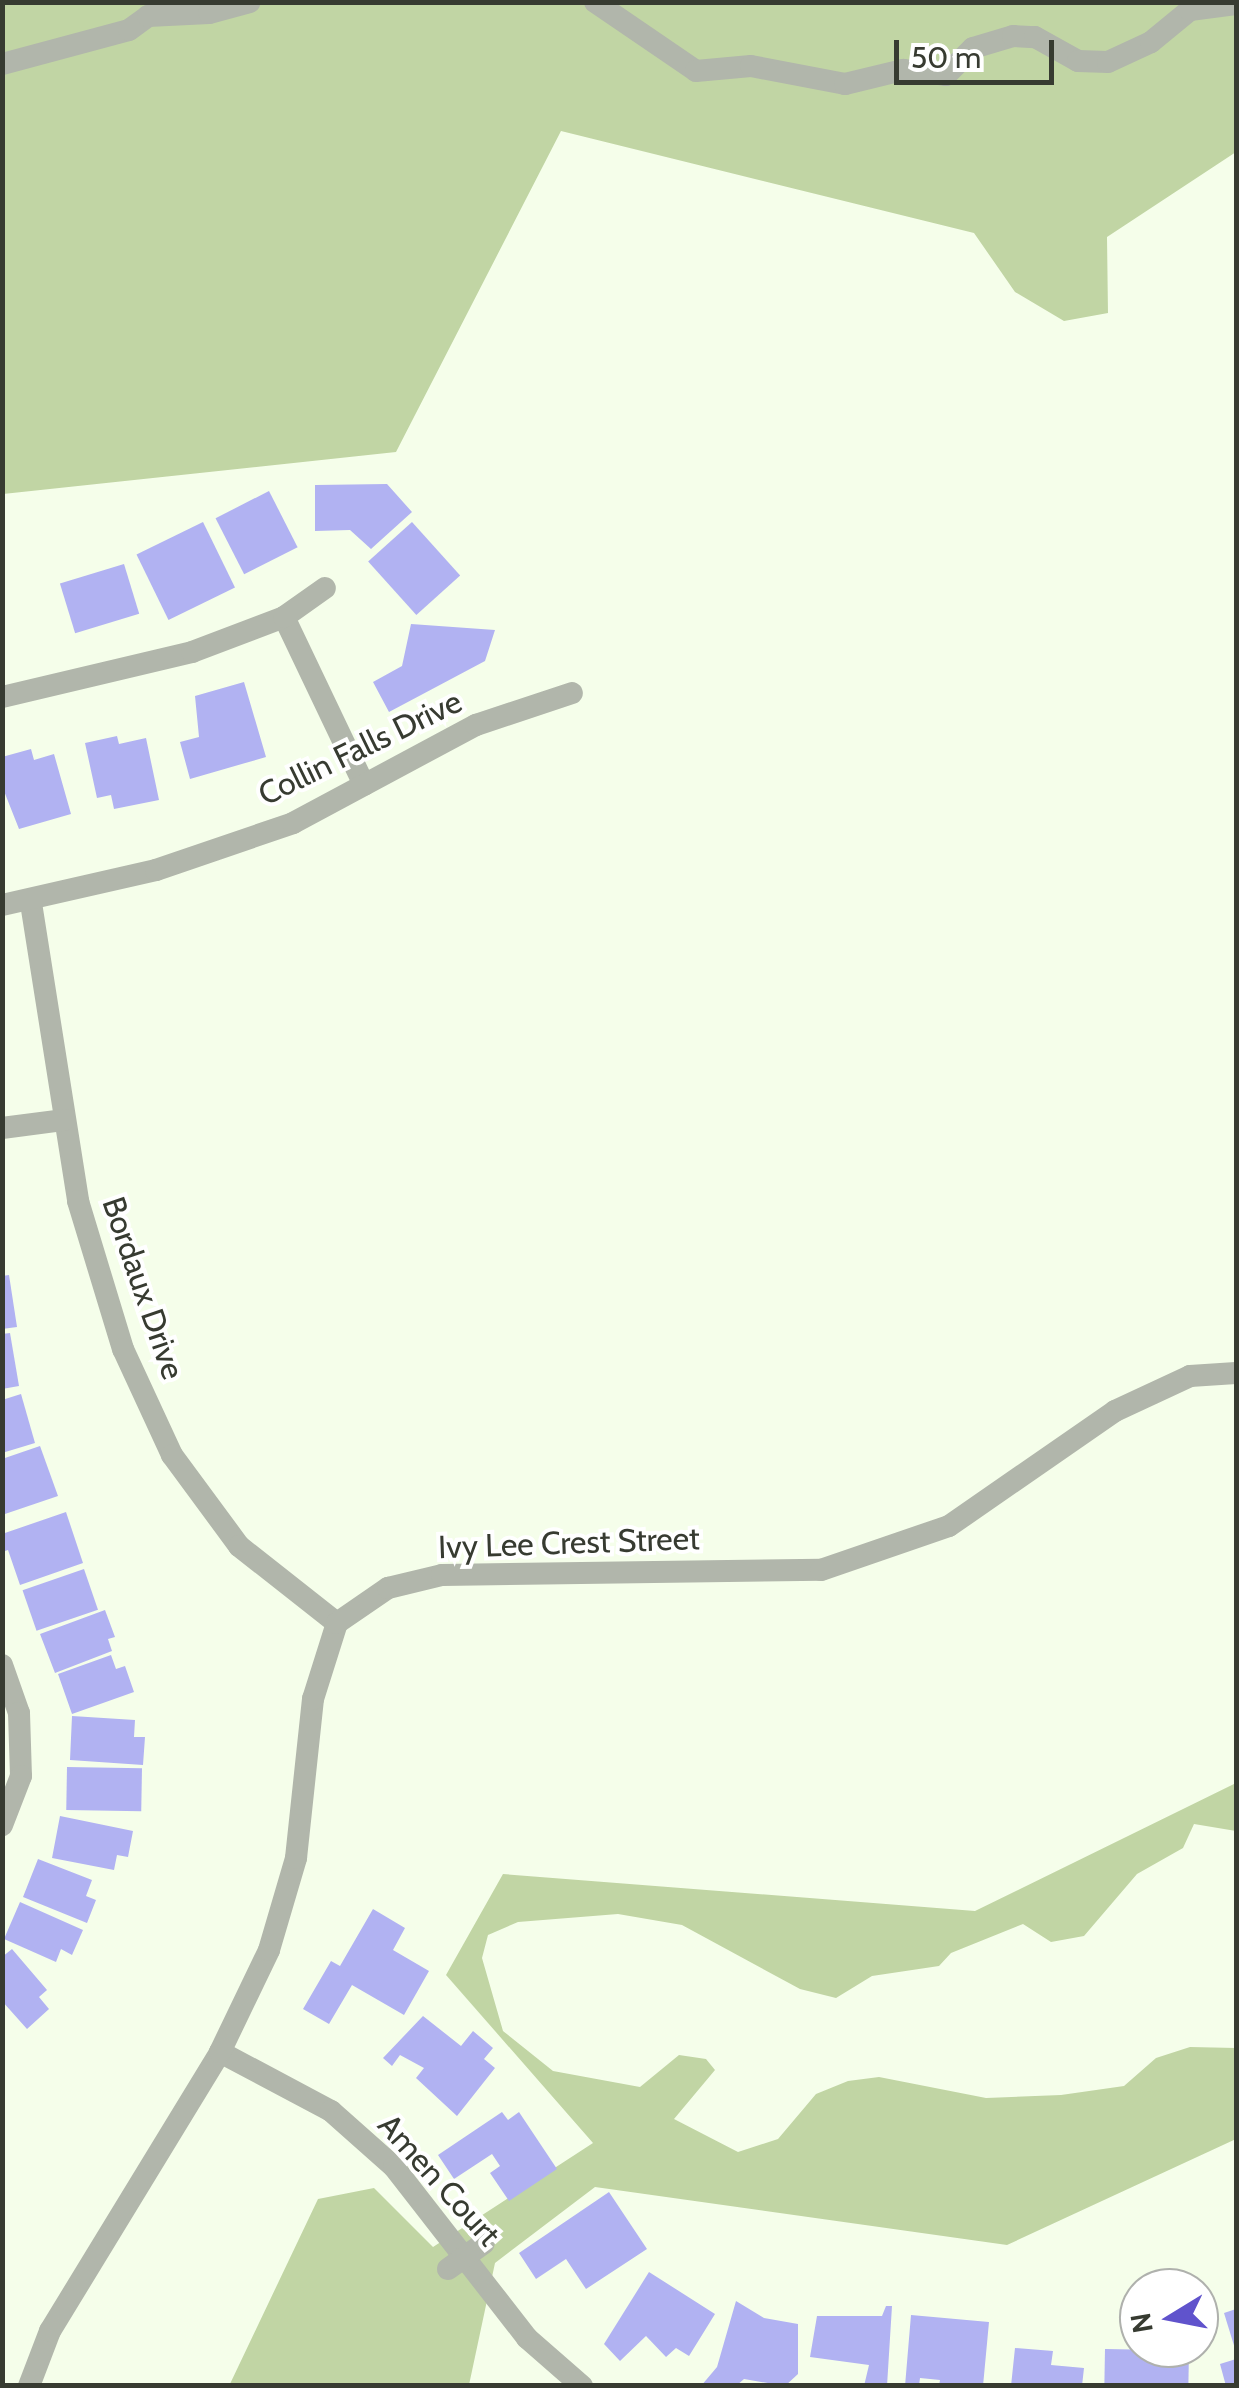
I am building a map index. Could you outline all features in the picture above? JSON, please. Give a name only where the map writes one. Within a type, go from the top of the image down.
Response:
[{"type":"street","points":[[2,64],[129,30],[148,16],[209,13],[250,2]]},
{"type":"street","points":[[595,2],[696,72],[751,66],[845,84],[903,70],[946,75],[974,48],[1013,36],[1035,38],[1078,61],[1108,62],[1151,42],[1190,10],[1236,4]]},
{"type":"street","points":[[2,697],[192,652],[284,618],[325,588]]},
{"type":"street","points":[[284,618],[364,785]]},
{"type":"street","name":"Collin Falls Drive","points":[[2,905],[31,902],[156,870],[293,823],[476,725],[572,693]]},
{"type":"street","name":"Bordaux Drive","points":[[31,902],[78,1201],[123,1349],[172,1456],[239,1546],[337,1624]]},
{"type":"street","points":[[2,1128],[64,1120]]},
{"type":"street","name":"Ivy Lee Crest Street","points":[[337,1624],[388,1588],[442,1575],[821,1570],[950,1526],[1115,1411],[1190,1376],[1236,1374]]},
{"type":"street","points":[[30,2386],[50,2331],[220,2052],[269,1950],[296,1858],[313,1699],[337,1624]]},
{"type":"street","points":[[2,1665],[20,1713],[21,1776],[2,1826]]},
{"type":"street","name":"Amen Court","points":[[220,2052],[331,2111],[394,2167],[527,2338],[582,2386]]},
{"type":"green space","points":[[2,3],[1236,3],[1236,152],[1107,237],[1108,313],[1064,321],[1015,292],[974,233],[561,131],[396,452],[3,494]]},
{"type":"green space","points":[[1236,1783],[1236,1831],[1194,1824],[1183,1848],[1137,1874],[1084,1936],[1051,1942],[1023,1924],[951,1953],[939,1966],[872,1976],[836,1998],[800,1989],[682,1925],[618,1914],[518,1922],[488,1935],[482,1958],[503,2031],[553,2071],[640,2087],[679,2055],[706,2059],[715,2070],[674,2119],[738,2152],[778,2139],[816,2094],[848,2081],[879,2077],[986,2098],[1061,2095],[1124,2086],[1156,2058],[1190,2047],[1236,2048],[1236,2139],[1007,2245],[595,2187],[495,2263],[469,2385],[229,2386],[318,2199],[374,2188],[433,2247],[593,2143],[446,1975],[503,1874],[975,1911]]},
{"type":"building","points":[[387,484],[412,512],[371,549],[350,530],[315,531],[315,485]]},
{"type":"building","points":[[269,491],[298,547],[244,574],[216,518]]},
{"type":"building","points":[[203,522],[235,588],[168,620],[136,554]]},
{"type":"building","points":[[412,522],[460,576],[416,615],[368,561]]},
{"type":"building","points":[[124,564],[139,614],[75,633],[60,584]]},
{"type":"building","points":[[411,624],[495,630],[485,661],[389,712],[373,682],[402,666]]},
{"type":"building","points":[[244,682],[266,757],[190,779],[180,742],[199,737],[195,696]]},
{"type":"building","points":[[117,736],[119,744],[146,738],[159,800],[114,809],[111,795],[97,798],[85,743]]},
{"type":"building","points":[[31,749],[34,760],[54,754],[71,814],[19,829],[2,786],[2,757]]},
{"type":"building","points":[[9,1275],[17,1327],[2,1329],[2,1276]]},
{"type":"building","points":[[10,1333],[19,1386],[2,1389],[2,1334]]},
{"type":"building","points":[[21,1394],[35,1443],[2,1453],[2,1400]]},
{"type":"building","points":[[40,1446],[58,1496],[2,1515],[2,1459]]},
{"type":"building","points":[[66,1512],[83,1563],[20,1585],[8,1550],[2,1552],[2,1534]]},
{"type":"building","points":[[84,1569],[98,1610],[37,1631],[23,1590]]},
{"type":"building","points":[[105,1610],[115,1637],[108,1639],[112,1651],[55,1673],[40,1634]]},
{"type":"building","points":[[111,1655],[116,1669],[125,1666],[134,1692],[72,1714],[58,1674]]},
{"type":"building","points":[[72,1716],[135,1720],[134,1737],[145,1737],[143,1765],[70,1760]]},
{"type":"building","points":[[67,1767],[142,1768],[141,1811],[66,1810]]},
{"type":"building","points":[[60,1816],[133,1831],[128,1857],[117,1855],[114,1870],[52,1858]]},
{"type":"building","points":[[38,1859],[92,1880],[86,1896],[96,1900],[87,1923],[23,1897]]},
{"type":"building","points":[[20,1902],[83,1930],[72,1955],[61,1949],[56,1962],[4,1939]]},
{"type":"building","points":[[373,1909],[405,1928],[393,1950],[429,1971],[404,2015],[352,1985],[329,2024],[303,2009],[331,1961],[340,1966]]},
{"type":"building","points":[[12,1949],[47,1990],[39,1997],[49,2009],[27,2029],[2,2001],[2,1957]]},
{"type":"building","points":[[423,2016],[461,2046],[473,2031],[493,2048],[484,2059],[495,2068],[457,2116],[416,2078],[424,2068],[400,2055],[392,2066],[383,2058]]},
{"type":"building","points":[[502,2112],[508,2120],[519,2112],[557,2169],[509,2201],[490,2173],[500,2166],[492,2154],[454,2179],[438,2155]]},
{"type":"building","points":[[609,2192],[647,2249],[586,2289],[566,2259],[536,2279],[519,2253]]},
{"type":"building","points":[[649,2272],[715,2314],[689,2356],[676,2348],[666,2357],[646,2336],[620,2361],[604,2344]]},
{"type":"building","points":[[736,2301],[764,2318],[798,2324],[798,2374],[785,2386],[744,2379],[736,2386],[701,2386],[717,2367]]},
{"type":"building","points":[[886,2306],[892,2306],[887,2386],[864,2386],[869,2365],[810,2357],[817,2316],[882,2316]]},
{"type":"building","points":[[1236,2309],[1236,2352],[1224,2313]]},
{"type":"building","points":[[911,2315],[989,2322],[983,2386],[939,2386],[940,2380],[920,2378],[919,2386],[905,2386]]},
{"type":"building","points":[[1015,2348],[1053,2351],[1051,2365],[1084,2368],[1082,2386],[1011,2386]]},
{"type":"building","points":[[1105,2349],[1119,2349],[1119,2368],[1189,2368],[1188,2386],[1104,2386]]},
{"type":"building","points":[[1236,2359],[1236,2386],[1226,2386],[1220,2364]]}]
